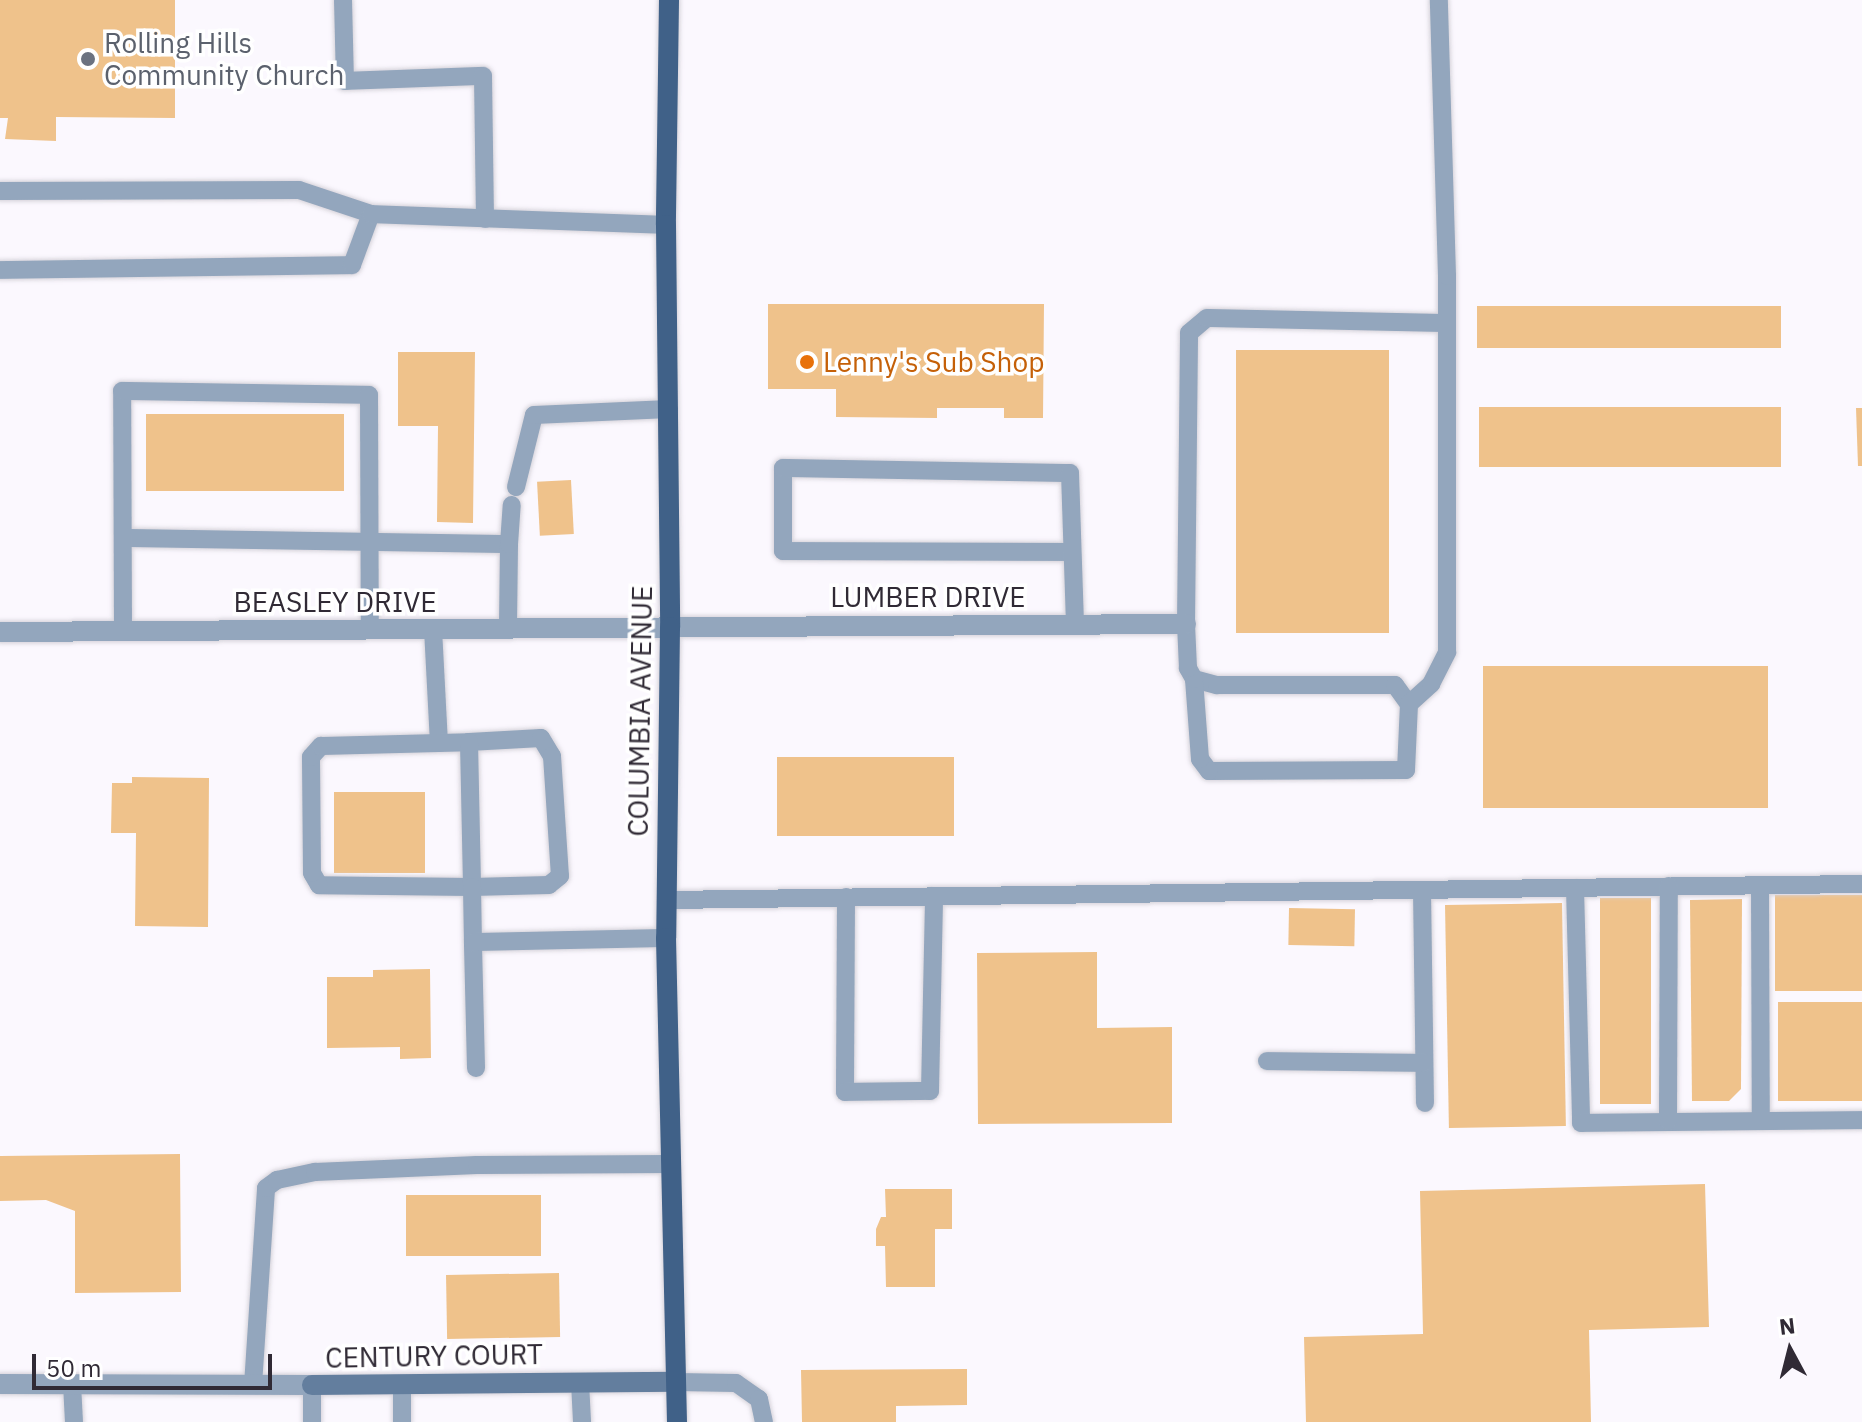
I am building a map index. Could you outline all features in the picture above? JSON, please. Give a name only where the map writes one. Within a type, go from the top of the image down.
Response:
[{"type":"main road","name":"COLUMBIA AVENUE","points":[[669,0],[666,225],[670,627],[666,938],[677,1422]]},
{"type":"main road","name":"CENTURY COURT","points":[[312,1385],[676,1382]]},
{"type":"street","name":"LUMBER DRIVE","points":[[670,627],[1186,624]]},
{"type":"street","name":"BEASLEY DRIVE","points":[[0,632],[670,627]]},
{"type":"street","name":"CENTURY COURT","points":[[0,1384],[312,1385]]},
{"type":"lane","points":[[343,0],[345,81],[483,76],[485,219]]},
{"type":"lane","points":[[1409,704],[1431,684],[1447,652],[1446,323],[1439,0]]},
{"type":"lane","points":[[0,191],[299,190],[371,214],[666,225]]},
{"type":"lane","points":[[0,270],[352,265],[371,214]]},
{"type":"lane","points":[[1194,679],[1217,685],[1395,685],[1409,704],[1406,770],[1209,771],[1200,759],[1194,679],[1188,668],[1186,624],[1189,333],[1207,318],[1446,323]]},
{"type":"lane","points":[[123,631],[122,391],[369,395],[370,630]]},
{"type":"lane","points":[[508,628],[509,544],[514,496],[534,415],[669,409]]},
{"type":"lane","points":[[1072,552],[783,551],[783,468],[1070,473],[1075,624]]},
{"type":"lane","points":[[123,538],[509,544]]},
{"type":"lane","points":[[433,629],[439,743]]},
{"type":"lane","points":[[541,738],[552,756],[560,876],[549,885],[319,885],[312,873],[311,757],[321,746],[469,742],[541,738]]},
{"type":"lane","points":[[469,742],[476,1068]]},
{"type":"lane","points":[[667,900],[1862,884]]},
{"type":"lane","points":[[1760,885],[1761,1121]]},
{"type":"lane","points":[[1668,1121],[1669,886]]},
{"type":"lane","points":[[1575,888],[1581,1123],[1862,1120]]},
{"type":"lane","points":[[1422,890],[1425,1103]]},
{"type":"lane","points":[[846,897],[845,1092],[930,1091],[934,896]]},
{"type":"lane","points":[[473,942],[666,938]]},
{"type":"lane","points":[[1267,1061],[1424,1063]]},
{"type":"lane","points":[[253,1385],[266,1188],[277,1180],[315,1172],[477,1165],[672,1164]]},
{"type":"lane","points":[[580,1382],[582,1422]]},
{"type":"lane","points":[[676,1382],[736,1383],[759,1399],[764,1422]]},
{"type":"lane","points":[[72,1384],[74,1422]]},
{"type":"lane","points":[[402,1384],[402,1422]]},
{"type":"lane","points":[[312,1385],[312,1422]]},
{"type":"building","name":"Rolling Hills Community Church","points":[[0,0],[175,0],[175,118],[56,117],[56,141],[5,139],[8,118],[0,118]]},
{"type":"building","points":[[768,304],[1044,304],[1043,418],[1004,418],[1004,408],[937,408],[937,418],[836,417],[836,389],[768,389]]},
{"type":"building","points":[[1477,306],[1781,306],[1781,348],[1477,348]]},
{"type":"building","points":[[1236,350],[1389,350],[1389,633],[1236,633]]},
{"type":"building","points":[[398,352],[475,352],[473,523],[437,522],[438,426],[398,426]]},
{"type":"building","points":[[1479,407],[1781,407],[1781,467],[1479,467]]},
{"type":"building","points":[[1856,408],[1862,408],[1862,466],[1858,466]]},
{"type":"building","points":[[146,414],[344,414],[344,491],[146,491]]},
{"type":"building","points":[[571,480],[574,534],[540,536],[537,482]]},
{"type":"building","points":[[1483,666],[1768,666],[1768,808],[1483,808]]},
{"type":"building","points":[[777,757],[954,757],[954,836],[777,836]]},
{"type":"building","points":[[132,777],[209,778],[208,927],[135,926],[136,833],[111,833],[112,783],[132,783]]},
{"type":"building","points":[[334,792],[425,792],[425,873],[334,873]]},
{"type":"building","points":[[1775,895],[1862,895],[1862,991],[1775,991]]},
{"type":"building","points":[[1600,898],[1651,898],[1651,1104],[1600,1104]]},
{"type":"building","points":[[1742,899],[1741,1089],[1729,1101],[1692,1101],[1690,900]]},
{"type":"building","points":[[1562,903],[1566,1126],[1449,1128],[1445,905]]},
{"type":"building","points":[[1289,908],[1355,909],[1354,946],[1288,945]]},
{"type":"building","points":[[1097,952],[1097,1028],[1172,1027],[1172,1123],[978,1124],[977,953]]},
{"type":"building","points":[[430,969],[431,1058],[400,1059],[400,1047],[327,1048],[327,977],[373,977],[373,970]]},
{"type":"building","points":[[1778,1002],[1862,1002],[1862,1101],[1778,1101]]},
{"type":"building","points":[[180,1154],[181,1292],[75,1293],[75,1211],[46,1200],[0,1201],[0,1156]]},
{"type":"building","points":[[1705,1184],[1709,1327],[1589,1330],[1591,1422],[1306,1422],[1304,1337],[1423,1334],[1420,1191]]},
{"type":"building","points":[[885,1189],[952,1189],[952,1229],[935,1229],[935,1287],[886,1287],[885,1246],[876,1246],[876,1229],[881,1217],[886,1217]]},
{"type":"building","points":[[406,1195],[541,1195],[541,1256],[406,1256]]},
{"type":"building","points":[[559,1273],[560,1337],[447,1339],[446,1275]]},
{"type":"building","points":[[967,1369],[967,1405],[896,1406],[896,1422],[802,1422],[801,1370]]},
{"type":"place","name":"Rolling Hills Community Church","points":[[88,59]]},
{"type":"place","name":"Lenny's Sub Shop","points":[[807,362]]}]
